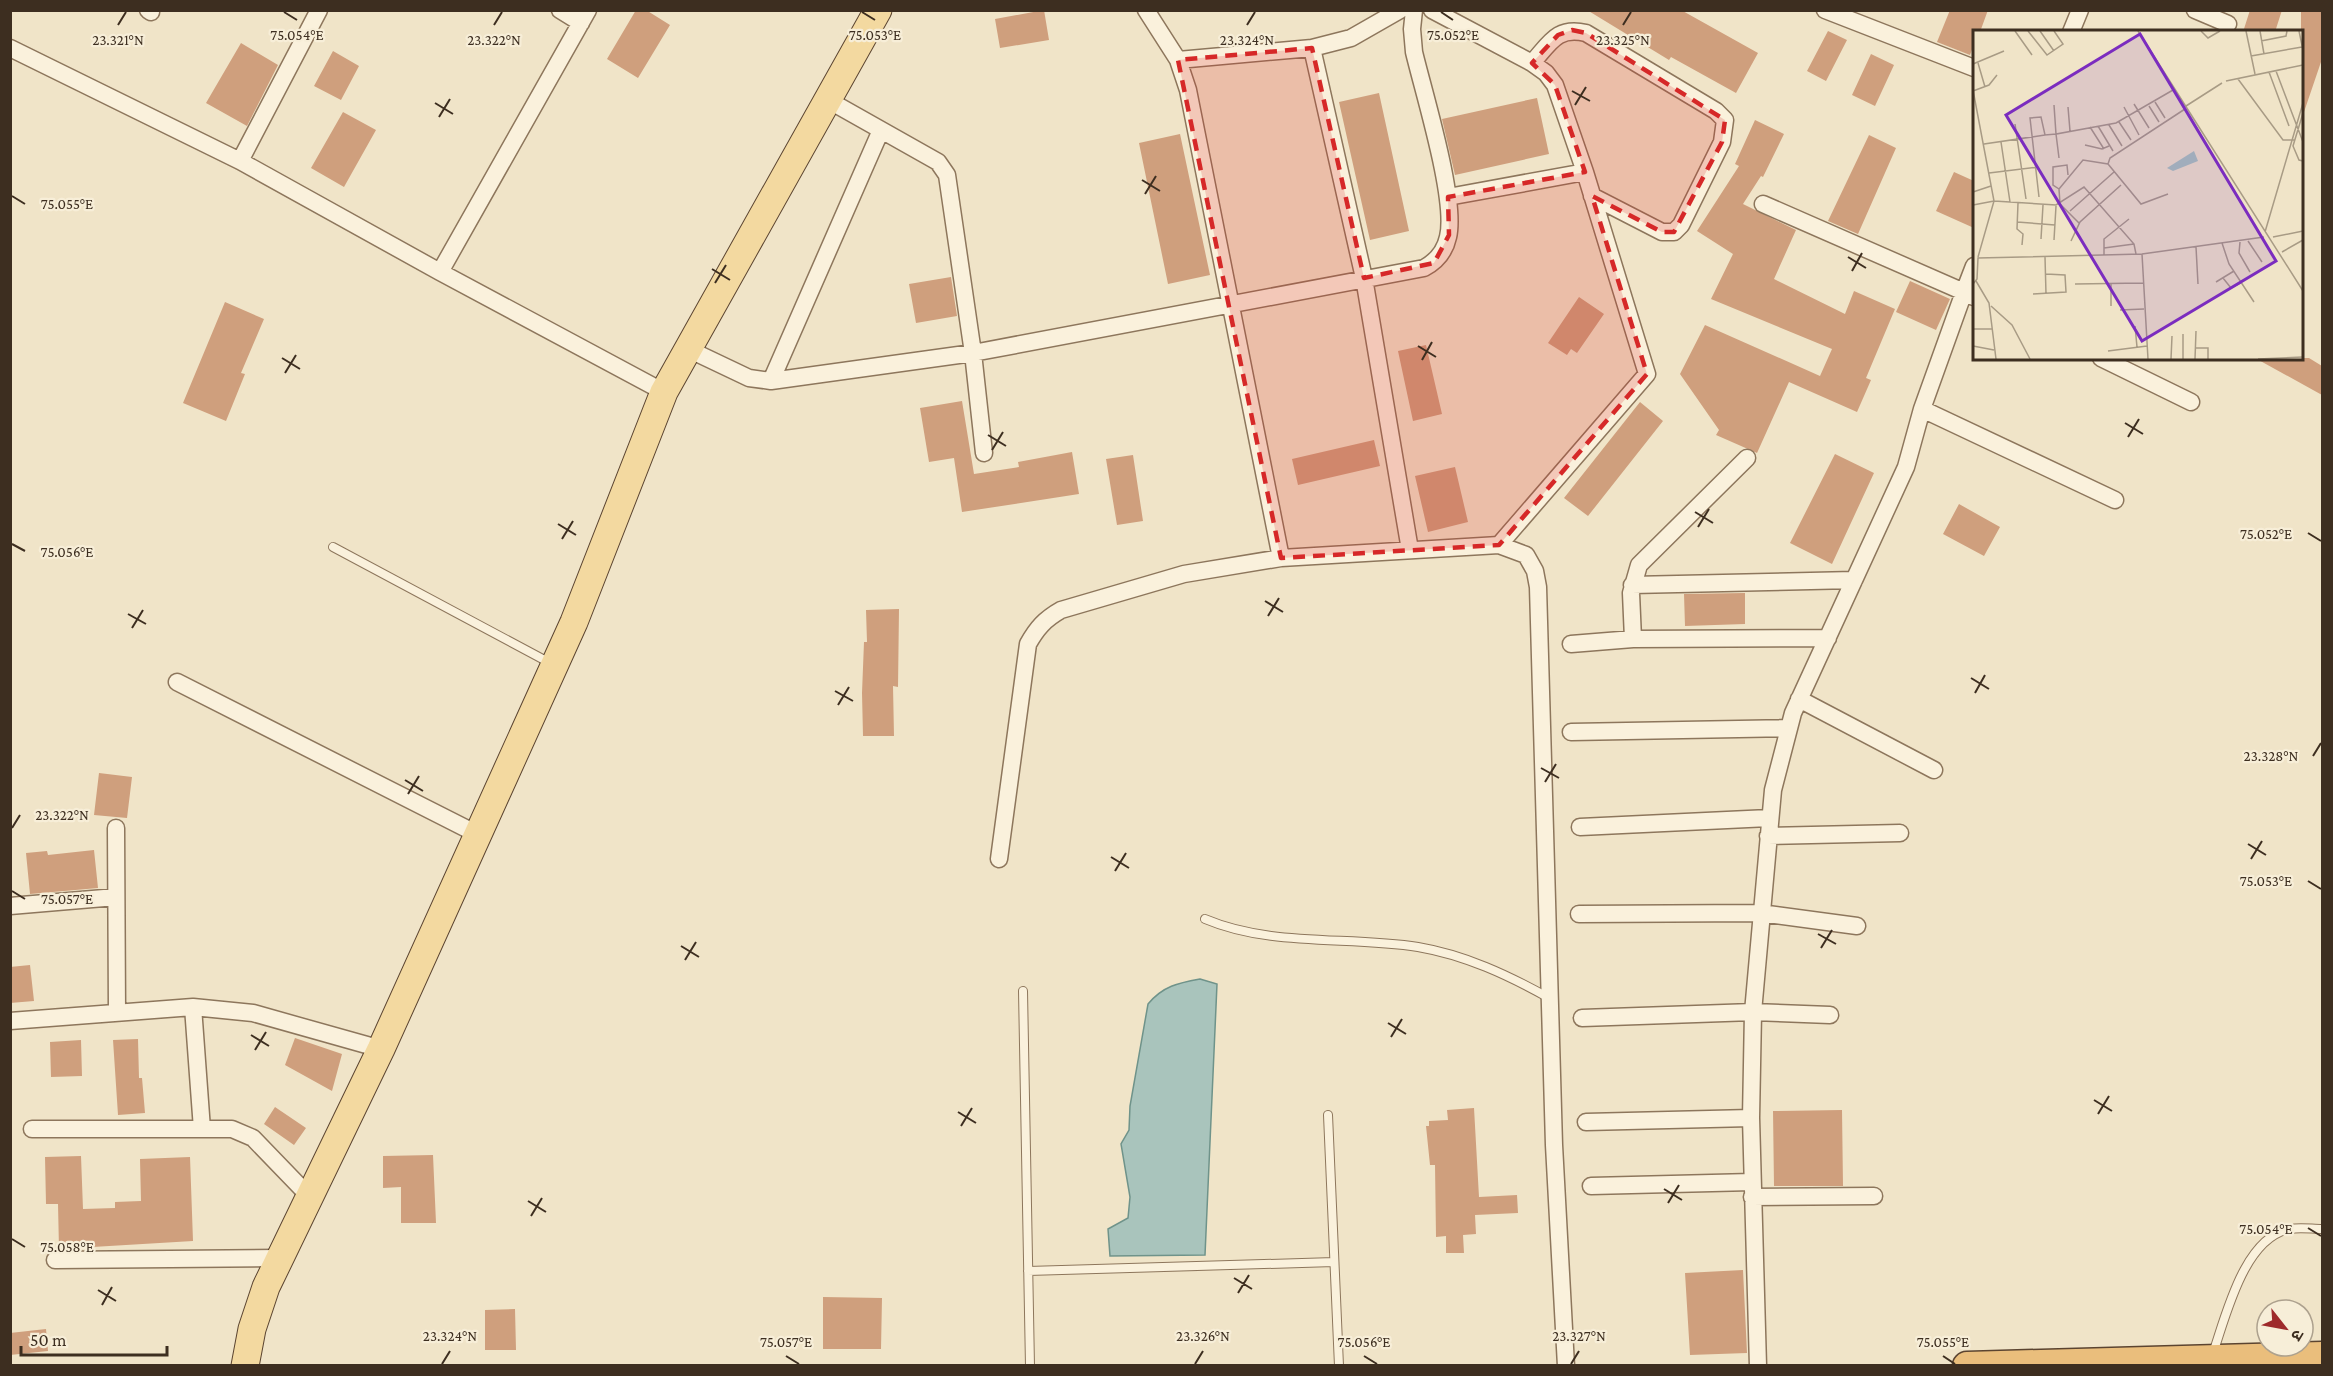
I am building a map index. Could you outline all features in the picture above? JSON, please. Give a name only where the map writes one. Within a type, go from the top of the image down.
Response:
[{"type":"highway","points":[[1967,1365],[2322,1356]]},
{"type":"main road","points":[[245,1365],[256,1318],[279,1258],[381,1049],[555,666],[664,392],[834,104],[879,10]]},
{"type":"street","points":[[240,161],[320,10]]},
{"type":"street","points":[[440,272],[584,17],[560,10]]},
{"type":"street","points":[[1146,10],[1178,60],[1188,90],[1281,558]]},
{"type":"street","points":[[1178,60],[1312,48],[1351,39],[1400,10]]},
{"type":"street","points":[[688,349],[749,378],[771,381],[973,353],[1424,268],[1434,263],[1443,252],[1449,235],[1448,197],[1414,52],[1412,29],[1414,10]]},
{"type":"street","points":[[1432,10],[1532,63],[1546,73],[1555,85],[1585,172],[1647,374],[1499,545]]},
{"type":"street","points":[[1825,10],[1973,68]]},
{"type":"street","points":[[2072,30],[2080,10]]},
{"type":"street","points":[[2195,10],[2228,24]]},
{"type":"street","points":[[1532,63],[1558,34],[1572,30],[1586,33],[1716,111],[1725,120],[1722,142],[1681,225],[1674,232],[1662,232],[1592,196]]},
{"type":"street","points":[[10,48],[240,161],[664,392]]},
{"type":"street","points":[[1312,48],[1364,278],[1410,550]]},
{"type":"street","points":[[834,104],[938,162],[946,175],[973,353],[984,453]]},
{"type":"street","points":[[771,381],[880,130]]},
{"type":"street","points":[[1448,197],[1585,172]]},
{"type":"street","points":[[1763,204],[1969,295]]},
{"type":"street","points":[[1758,1365],[1752,1190],[1753,1012],[1769,818],[1788,728],[1799,699],[1906,467],[1922,409],[1969,295],[1973,272]]},
{"type":"street","points":[[2105,360],[2191,402]]},
{"type":"street","points":[[1922,409],[2115,500]]},
{"type":"street","points":[[1633,639],[1632,585],[1639,565],[1748,458]]},
{"type":"street","points":[[999,859],[1029,644],[1036,628],[1048,617],[1072,606],[1184,574],[1281,558],[1499,545],[1526,555],[1535,571],[1538,587],[1549,998],[1566,1365]]},
{"type":"street","points":[[1632,585],[1854,580]]},
{"type":"street","points":[[1571,644],[1633,639],[1828,638]]},
{"type":"street","points":[[177,682],[479,835]]},
{"type":"street","points":[[1799,699],[1934,770]]},
{"type":"street","points":[[1571,732],[1788,728]]},
{"type":"street","points":[[1580,827],[1769,818]]},
{"type":"street","points":[[116,828],[117,1012]]},
{"type":"street","points":[[1768,836],[1900,833]]},
{"type":"street","points":[[10,906],[116,897]]},
{"type":"street","points":[[1579,914],[1760,913],[1857,926]]},
{"type":"street","points":[[10,1021],[193,1007],[253,1013],[381,1049]]},
{"type":"street","points":[[193,1007],[202,1129]]},
{"type":"street","points":[[1582,1018],[1753,1012],[1830,1015]]},
{"type":"street","points":[[1586,1122],[1751,1118]]},
{"type":"street","points":[[32,1129],[232,1129],[253,1138],[308,1195]]},
{"type":"street","points":[[1591,1186],[1874,1196]]},
{"type":"street","points":[[55,1260],[279,1258]]},
{"type":"lane","points":[[333,547],[555,666]]},
{"type":"lane","points":[[1205,919],[1241,932],[1418,947],[1465,959],[1504,973],[1549,998]]},
{"type":"lane","points":[[1023,991],[1030,1365]]},
{"type":"lane","points":[[1328,1115],[1339,1365]]},
{"type":"lane","points":[[2211,1359],[2234,1290],[2250,1258],[2274,1235],[2289,1229],[2322,1229]]},
{"type":"lane","points":[[1029,1271],[1334,1262]]},
{"type":"highlighted area","points":[[1572,30],[1586,33],[1725,120],[1722,142],[1674,232],[1662,232],[1592,196],[1647,374],[1499,545],[1281,558],[1178,60],[1312,48],[1364,278],[1434,263],[1449,235],[1448,197],[1585,172],[1555,85],[1532,63],[1558,35]]},
{"type":"water","points":[[1200,979],[1217,984],[1205,1255],[1110,1256],[1108,1229],[1128,1218],[1130,1197],[1121,1144],[1129,1130],[1130,1106],[1148,1004],[1159,993],[1171,986]]},
{"type":"building","points":[[636,10],[646,10],[670,25],[638,78],[607,59]]},
{"type":"building","points":[[1044,10],[1049,40],[1000,48],[995,19]]},
{"type":"building","points":[[1587,10],[1681,10],[1758,53],[1736,93],[1671,57],[1669,60]]},
{"type":"building","points":[[1950,10],[1988,10],[1981,30],[1973,30],[1973,47],[1970,55],[1937,42]]},
{"type":"building","points":[[2250,10],[2282,10],[2276,30],[2244,30]]},
{"type":"building","points":[[2301,10],[2322,10],[2322,59],[2304,112],[2303,30],[2301,30]]},
{"type":"building","points":[[1828,31],[1847,40],[1826,81],[1807,71]]},
{"type":"building","points":[[241,43],[278,65],[247,126],[206,103]]},
{"type":"building","points":[[333,51],[359,66],[341,100],[314,86]]},
{"type":"building","points":[[1871,54],[1894,65],[1875,106],[1852,95]]},
{"type":"building","points":[[1379,93],[1409,231],[1370,240],[1339,102]]},
{"type":"building","points":[[1537,98],[1549,154],[1455,175],[1442,119]]},
{"type":"building","points":[[343,112],[376,130],[344,187],[311,168]]},
{"type":"building","points":[[1755,120],[1784,134],[1763,177],[1761,176],[1743,204],[1796,230],[1774,279],[1845,314],[1854,291],[1895,309],[1866,378],[1871,380],[1857,412],[1789,382],[1757,453],[1716,435],[1719,430],[1680,374],[1705,325],[1820,376],[1832,349],[1711,299],[1733,254],[1697,231],[1739,166],[1735,164]]},
{"type":"building","points":[[1180,134],[1210,275],[1168,284],[1139,143]]},
{"type":"building","points":[[1869,135],[1896,148],[1858,234],[1828,221]]},
{"type":"building","points":[[1954,172],[1973,181],[1973,228],[1936,211]]},
{"type":"building","points":[[951,277],[957,316],[916,323],[909,284]]},
{"type":"building","points":[[1910,281],[1950,299],[1936,330],[1896,312]]},
{"type":"building","points":[[1579,297],[1604,314],[1577,353],[1571,349],[1567,355],[1548,343]]},
{"type":"building","points":[[225,302],[264,319],[241,373],[245,374],[226,421],[183,403]]},
{"type":"building","points":[[1426,345],[1442,414],[1413,421],[1398,351]]},
{"type":"building","points":[[2309,358],[2322,366],[2322,395],[2259,360]]},
{"type":"building","points":[[962,401],[974,474],[1019,467],[1018,462],[1072,452],[1079,494],[962,512],[954,458],[929,462],[920,408]]},
{"type":"building","points":[[1640,402],[1663,421],[1588,516],[1564,498]]},
{"type":"building","points":[[1374,440],[1380,466],[1298,485],[1292,459]]},
{"type":"building","points":[[1835,454],[1874,473],[1832,564],[1790,543]]},
{"type":"building","points":[[1133,455],[1143,521],[1117,525],[1106,459]]},
{"type":"building","points":[[1455,467],[1468,522],[1428,532],[1415,476]]},
{"type":"building","points":[[1959,504],[2000,527],[1984,556],[1943,534]]},
{"type":"building","points":[[1745,593],[1745,624],[1685,626],[1684,594]]},
{"type":"building","points":[[899,609],[898,687],[893,686],[894,736],[863,736],[862,693],[864,642],[867,642],[866,610]]},
{"type":"building","points":[[99,773],[132,777],[127,818],[94,815]]},
{"type":"building","points":[[94,850],[98,888],[30,894],[26,853],[47,851],[48,855]]},
{"type":"building","points":[[30,965],[34,1001],[10,1003],[10,967]]},
{"type":"building","points":[[295,1038],[342,1054],[332,1091],[285,1065]]},
{"type":"building","points":[[138,1039],[139,1078],[142,1078],[145,1113],[118,1115],[113,1040]]},
{"type":"building","points":[[81,1040],[82,1076],[51,1077],[50,1042]]},
{"type":"building","points":[[275,1107],[306,1128],[294,1145],[264,1124]]},
{"type":"building","points":[[1474,1108],[1479,1197],[1517,1195],[1518,1213],[1475,1215],[1476,1234],[1463,1235],[1464,1253],[1446,1253],[1446,1236],[1436,1237],[1435,1165],[1430,1165],[1426,1126],[1429,1126],[1429,1121],[1448,1120],[1447,1110]]},
{"type":"building","points":[[1842,1110],[1843,1186],[1774,1186],[1773,1111]]},
{"type":"building","points":[[433,1155],[436,1223],[401,1223],[401,1187],[383,1188],[383,1156]]},
{"type":"building","points":[[81,1156],[83,1209],[115,1208],[115,1202],[141,1201],[140,1159],[190,1157],[193,1241],[59,1249],[58,1204],[46,1204],[45,1157]]},
{"type":"building","points":[[1743,1270],[1747,1353],[1690,1355],[1685,1273]]},
{"type":"building","points":[[823,1297],[882,1298],[881,1349],[823,1349]]},
{"type":"building","points":[[515,1309],[516,1350],[485,1350],[485,1310]]},
{"type":"building","points":[[46,1329],[48,1351],[10,1355],[10,1333]]}]
